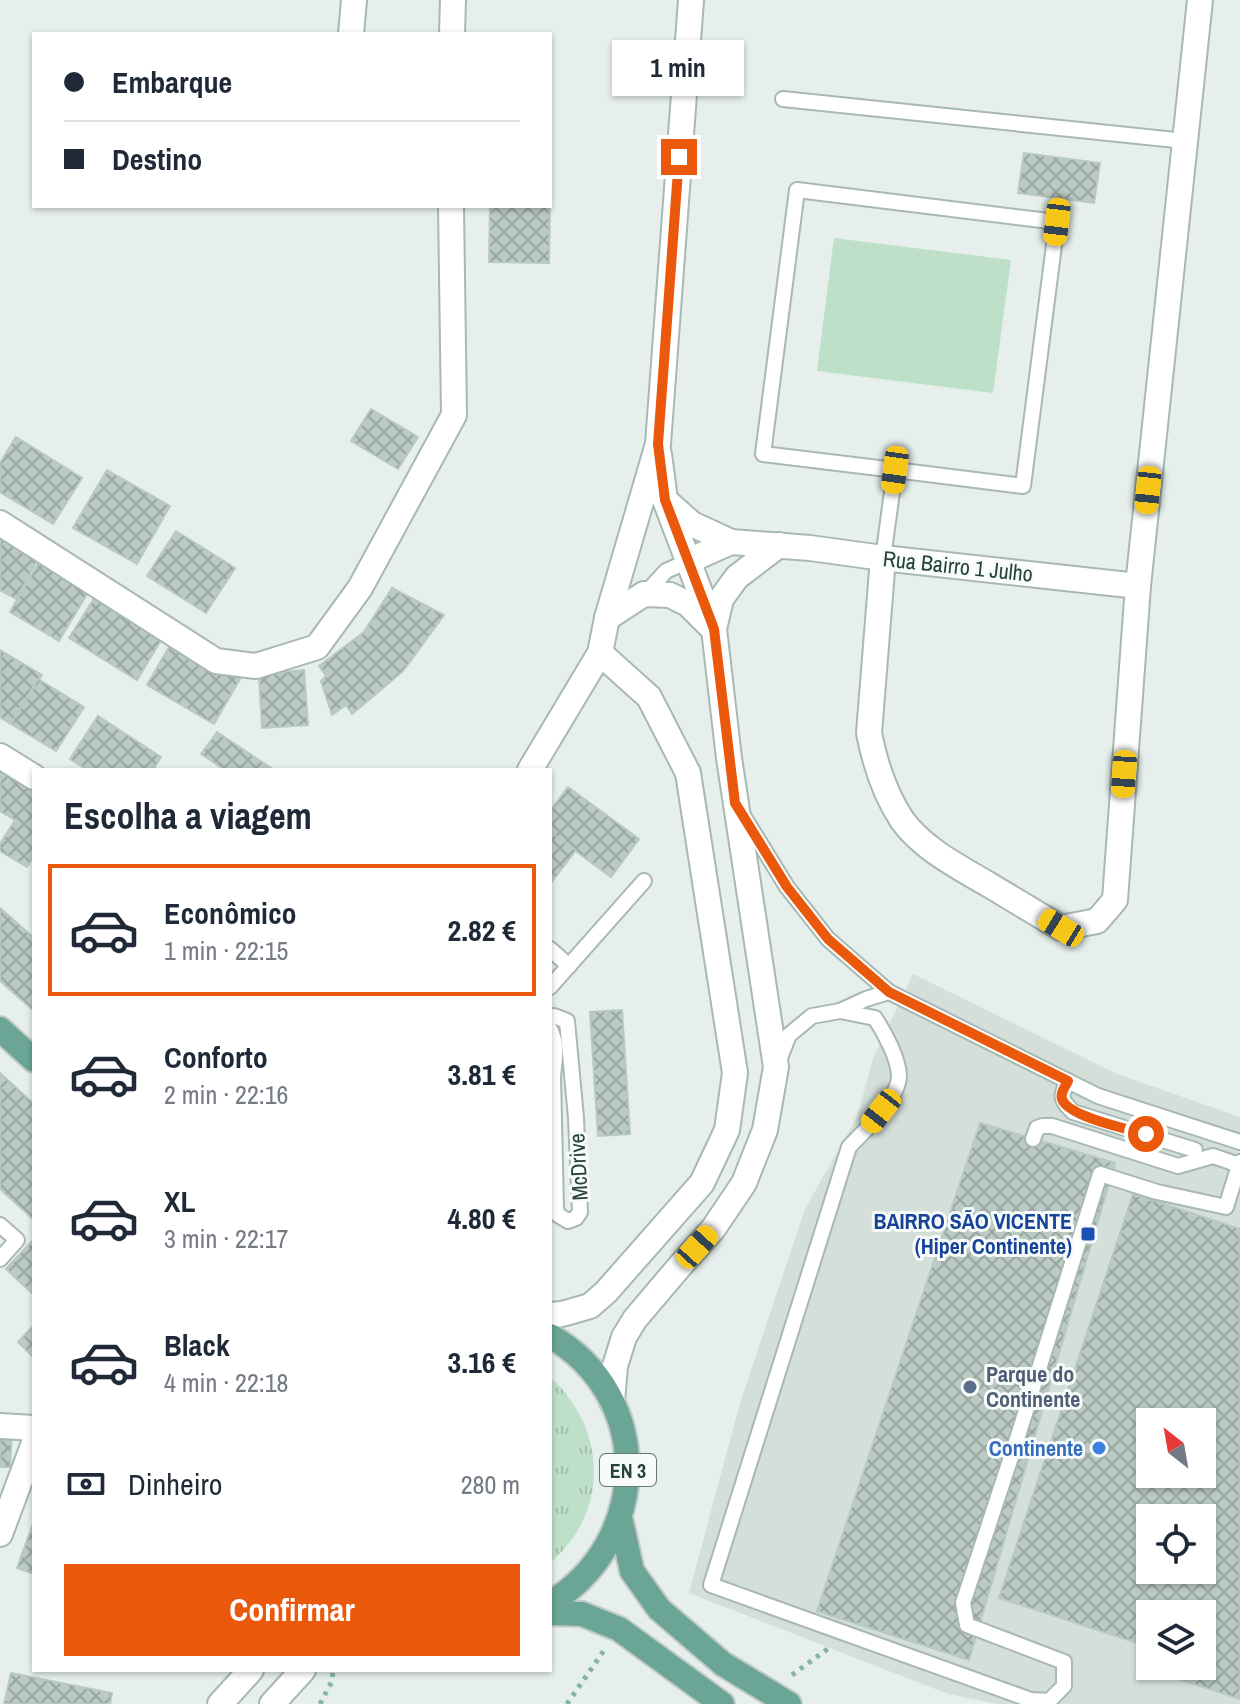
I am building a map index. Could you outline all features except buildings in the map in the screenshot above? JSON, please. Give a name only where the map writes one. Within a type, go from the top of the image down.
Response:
[{"type":"main road","points":[[0,1029],[32,1058]]},
{"type":"main road","name":"EN 3","points":[[552,1337],[580,1357],[601,1382],[623,1433],[628,1469],[620,1517],[608,1545],[574,1586],[552,1602]]},
{"type":"main road","name":"EN 3","points":[[620,1517],[632,1571],[659,1609],[723,1664],[779,1698]]},
{"type":"main road","points":[[552,1613],[582,1614],[619,1629],[722,1704]]},
{"type":"street","points":[[351,32],[354,0]]},
{"type":"street","points":[[452,32],[453,0]]},
{"type":"street","points":[[612,1402],[615,1366],[624,1337],[713,1229],[744,1183],[765,1130],[776,1067],[735,803],[714,629],[665,500],[658,444],[691,0]]},
{"type":"street","points":[[883,558],[869,733],[880,774],[904,822],[950,862],[1061,928],[1097,921],[1115,900],[1138,586],[1200,0]]},
{"type":"street","points":[[0,523],[216,661],[256,666],[317,647],[360,588],[454,415],[451,208]]},
{"type":"street","points":[[531,768],[600,653],[607,618],[658,444]]},
{"type":"street","points":[[665,500],[692,524],[731,542]]},
{"type":"street","points":[[688,561],[731,542]]},
{"type":"street","name":"Rua Bairro 1 Julho","points":[[731,542],[1138,586]]},
{"type":"street","points":[[714,629],[721,599],[737,577],[779,545]]},
{"type":"street","points":[[607,618],[644,594],[670,595],[688,604],[714,629]]},
{"type":"street","points":[[552,1315],[590,1306],[606,1292],[702,1183],[727,1130],[735,1073],[688,773],[649,697],[600,653]]},
{"type":"street","points":[[0,756],[32,776]]},
{"type":"street","points":[[0,1426],[32,1428]]},
{"type":"street","points":[[0,1534],[32,1448]]},
{"type":"street","points":[[220,1704],[247,1672]]},
{"type":"street","points":[[272,1704],[301,1672]]},
{"type":"lane","points":[[783,99],[1185,141]]},
{"type":"lane","points":[[797,190],[1057,222],[1023,486],[895,470],[763,454],[797,190]]},
{"type":"lane","points":[[883,558],[895,470]]},
{"type":"lane","points":[[644,594],[666,571],[688,561]]},
{"type":"lane","points":[[735,803],[787,887],[828,939],[889,992],[1098,1096],[1240,1142]]},
{"type":"lane","points":[[552,985],[644,881]]},
{"type":"lane","points":[[552,951],[569,966]]},
{"type":"lane","points":[[776,1067],[789,1035],[812,1016],[840,1011],[889,992]]},
{"type":"lane","points":[[840,1011],[875,1018],[891,1044],[899,1075],[892,1096],[849,1147],[711,1585],[1031,1700],[1049,1701],[1064,1686],[1064,1662],[967,1625],[963,1603],[1100,1174],[1157,1192],[1226,1207],[1240,1163],[1213,1156],[1178,1166],[1052,1126],[1037,1128],[1033,1139]]},
{"type":"lane","name":"McDrive","points":[[552,1016],[567,1021],[576,1118],[580,1212],[568,1221],[558,1215],[556,1209],[553,1089],[556,1053],[552,1033]]},
{"type":"lane","points":[[1068,1081],[1062,1094],[1063,1102],[1073,1112],[1195,1150]]},
{"type":"lane","points":[[0,1225],[17,1240],[0,1259]]},
{"type":"path","points":[[779,1698],[847,1635]]},
{"type":"path","points":[[320,1704],[332,1681],[333,1672]]},
{"type":"shaded area","points":[[913,974],[1117,1074],[1240,1117],[1240,1704],[998,1704],[948,1694],[689,1593],[740,1403],[805,1209],[857,1117],[873,1059]]},
{"type":"green space","points":[[834,238],[1011,260],[993,393],[817,371]]},
{"type":"green space","points":[[552,1379],[569,1398],[582,1420],[591,1445],[594,1470],[591,1495],[583,1520],[570,1542],[552,1561]]},
{"type":"place","name":"BAIRRO SÃO VICENTE (Hiper Continente)","points":[[1088,1234]]},
{"type":"place","name":"Parque do Continente","points":[[970,1387]]},
{"type":"place","name":"Continente","points":[[1099,1448]]},
{"type":"route","points":[[679,157],[658,444],[665,500],[714,629],[735,803],[787,887],[828,939],[889,992],[1068,1081],[1062,1094],[1063,1102],[1073,1112],[1146,1134]]}]
